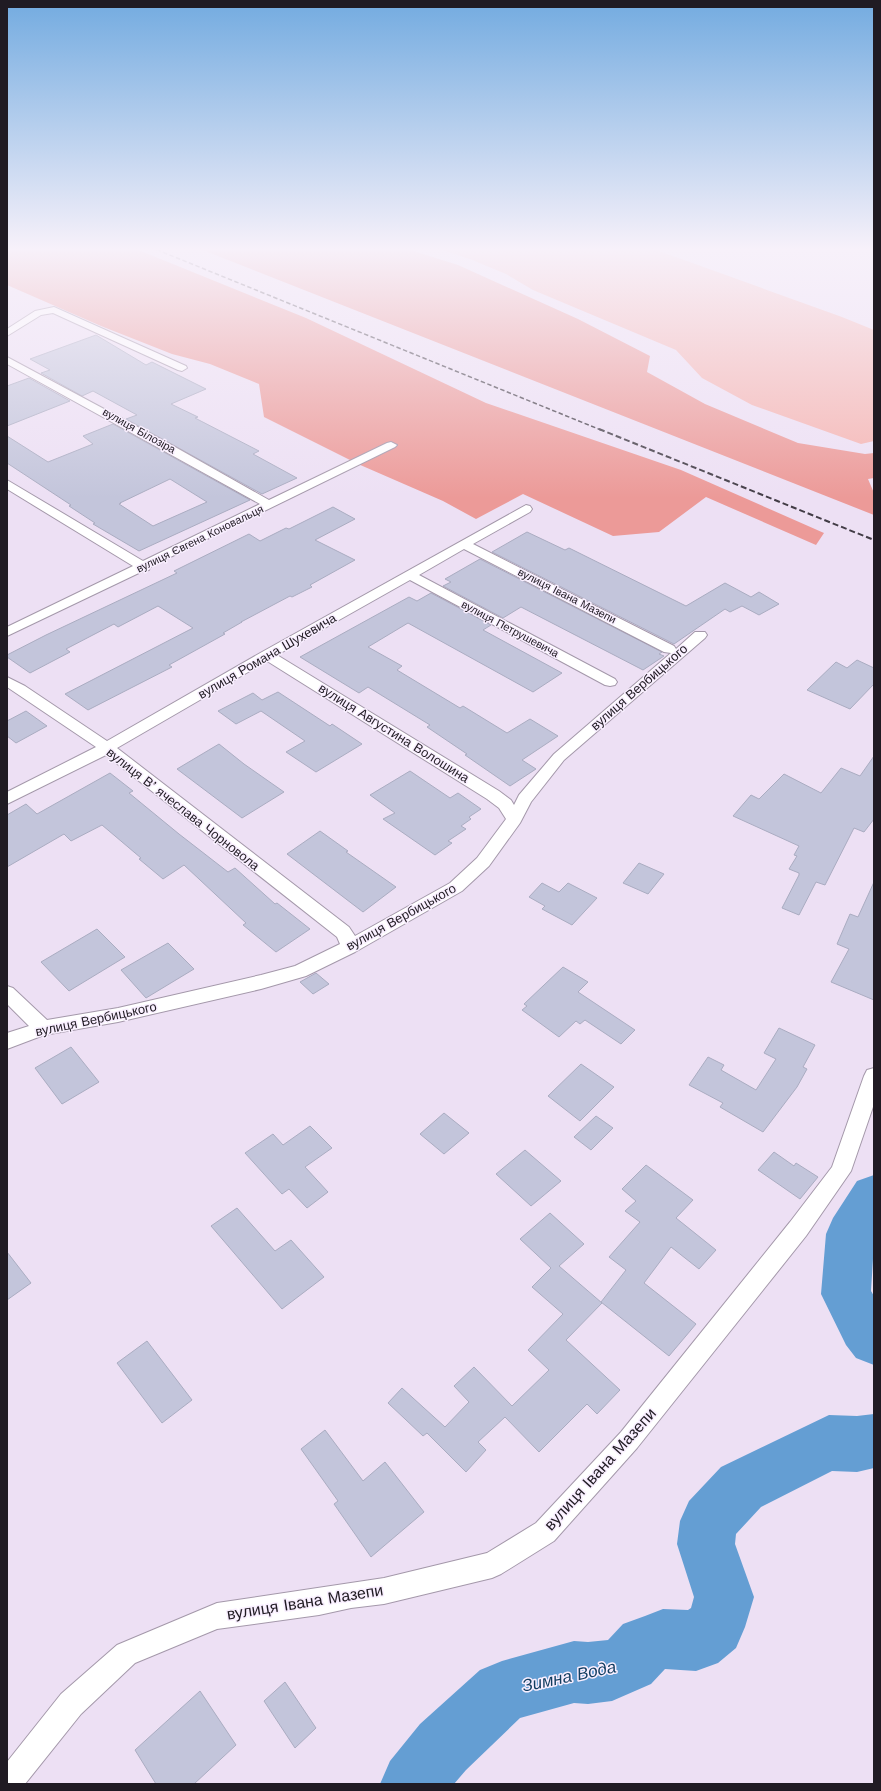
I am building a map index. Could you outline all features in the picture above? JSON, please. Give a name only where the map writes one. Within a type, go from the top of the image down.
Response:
[{"type":"street","points":[[99,331],[182,368]]},
{"type":"street","name":"вулиця Білозіра","points":[[7,360],[171,449],[270,505]]},
{"type":"street","name":"вулиця Євгена Коновальця","points":[[7,632],[391,445]]},
{"type":"street","points":[[7,484],[144,566]]},
{"type":"street","name":"вулиця Романа Шухевича","points":[[7,799],[107,748],[267,655],[526,509]]},
{"type":"street","name":"вулиця Івана Мазепи","points":[[464,544],[668,649]]},
{"type":"street","name":"вулиця Петрушевича","points":[[410,575],[610,682]]},
{"type":"street","name":"вулиця Вербицького","points":[[7,1041],[43,1028],[118,1015],[261,982],[300,971],[349,947],[456,887],[484,862],[514,819],[525,799],[559,757],[700,635]]},
{"type":"street","name":"вулиця Августина Волошина","points":[[267,655],[493,795],[505,804],[514,819]]},
{"type":"street","name":"вулиця Вʼячеслава Чорновола","points":[[7,681],[107,748],[262,871],[343,932],[348,939],[349,947]]},
{"type":"street","points":[[7,993],[43,1028]]},
{"type":"street","name":"вулиця Івана Мазепи","points":[[7,1784],[71,1704],[126,1654],[217,1616],[319,1602],[351,1595],[384,1591],[492,1565],[545,1532],[630,1440],[798,1229],[841,1171],[874,1076]]},
{"type":"shaded area","points":[[113,331],[333,331],[486,403],[681,470],[824,533],[816,545],[706,497],[659,532],[613,536],[523,494],[476,519],[443,501],[358,464],[264,417],[259,384],[210,364],[172,354]]},
{"type":"shaded area","points":[[407,331],[601,331],[650,356],[647,372],[705,404],[798,443],[865,454],[874,453],[874,478],[868,479],[874,493],[874,515]]},
{"type":"shaded area","points":[[630,331],[874,331],[874,441],[861,444],[752,405],[702,378],[676,350]]},
{"type":"building","points":[[96,335],[146,365],[152,362],[206,389],[171,404],[198,417],[195,418],[259,451],[253,454],[297,478],[262,494],[126,419],[137,415],[93,391],[82,396],[41,373],[50,370],[30,359]]},
{"type":"building","points":[[29,378],[70,401],[7,426],[7,386]]},
{"type":"building","points":[[113,424],[250,500],[139,551],[93,524],[95,523],[69,506],[71,505],[7,463],[7,436],[48,462],[93,444],[83,436]],"holes":[[[170,479],[207,502],[153,526],[119,504]]]},
{"type":"building","points":[[333,507],[355,519],[315,540],[355,560],[310,585],[312,587],[292,597],[290,596],[241,622],[223,633],[225,634],[169,665],[172,667],[88,710],[65,694],[193,628],[158,606],[118,627],[114,624],[66,649],[70,652],[30,673],[7,657],[7,655],[46,635],[177,573],[174,571],[249,534],[260,541],[286,528],[289,529]]},
{"type":"building","points":[[527,532],[565,550],[569,548],[686,606],[725,583],[751,597],[759,592],[779,604],[759,615],[742,606],[730,612],[725,609],[674,644],[492,552]]},
{"type":"building","points":[[480,559],[662,652],[659,654],[664,656],[643,670],[521,607],[503,618],[443,586],[451,582],[445,579]]},
{"type":"building","points":[[431,593],[491,625],[483,630],[562,673],[533,692],[408,623],[368,647],[402,666],[397,670],[460,708],[463,706],[507,733],[530,719],[558,736],[522,760],[536,769],[510,786],[427,727],[430,725],[368,687],[359,693],[300,657],[409,597],[417,601]]},
{"type":"building","points":[[857,660],[874,668],[874,684],[850,709],[807,690],[836,662],[847,668]]},
{"type":"building","points":[[278,692],[330,726],[332,724],[362,744],[316,772],[286,752],[305,741],[261,711],[236,724],[218,711],[253,693],[262,700]]},
{"type":"building","points":[[26,711],[47,726],[16,743],[7,736],[7,721]]},
{"type":"building","points":[[219,744],[244,764],[284,792],[242,818],[177,769]]},
{"type":"building","points":[[874,756],[874,819],[864,832],[854,828],[825,885],[816,882],[799,915],[782,908],[799,875],[799,873],[789,869],[797,856],[794,855],[799,846],[733,816],[751,795],[759,799],[784,774],[821,793],[841,768],[860,776]]},
{"type":"building","points":[[410,771],[450,798],[458,793],[481,809],[469,817],[471,819],[461,826],[466,829],[448,841],[452,843],[435,855],[383,819],[395,813],[370,795]]},
{"type":"building","points":[[110,773],[133,791],[129,793],[179,834],[228,872],[235,868],[275,904],[277,903],[310,929],[276,952],[243,925],[246,923],[184,865],[163,879],[102,825],[71,841],[64,834],[7,867],[7,815],[26,804],[37,814]]},
{"type":"building","points":[[320,831],[348,851],[346,852],[396,887],[363,912],[287,854]]},
{"type":"building","points":[[639,863],[664,874],[648,894],[623,883]]},
{"type":"building","points":[[874,882],[874,1000],[831,982],[849,949],[837,944],[850,914],[858,917]]},
{"type":"building","points":[[542,883],[559,892],[568,883],[597,898],[572,925],[542,909],[545,906],[529,897]]},
{"type":"building","points":[[97,929],[125,957],[69,991],[41,962]]},
{"type":"building","points":[[168,943],[194,969],[146,998],[121,970]]},
{"type":"building","points":[[563,967],[588,982],[578,992],[635,1030],[621,1044],[585,1020],[580,1024],[576,1021],[559,1037],[522,1010],[527,1006],[524,1004]]},
{"type":"building","points":[[316,973],[329,984],[313,994],[300,982]]},
{"type":"building","points":[[779,1028],[815,1045],[803,1067],[807,1069],[797,1087],[763,1132],[720,1107],[723,1103],[689,1085],[708,1057],[724,1065],[721,1070],[756,1090],[776,1059],[764,1053]]},
{"type":"building","points":[[71,1047],[99,1082],[62,1104],[35,1068]]},
{"type":"building","points":[[581,1064],[614,1087],[580,1121],[548,1096]]},
{"type":"building","points":[[444,1113],[469,1133],[444,1154],[420,1134]]},
{"type":"building","points":[[596,1116],[613,1128],[591,1150],[574,1137]]},
{"type":"building","points":[[310,1126],[332,1148],[305,1167],[328,1192],[307,1208],[289,1189],[282,1194],[245,1153],[273,1134],[283,1145]]},
{"type":"building","points":[[525,1150],[561,1181],[531,1206],[496,1174]]},
{"type":"building","points":[[774,1152],[794,1166],[796,1163],[818,1177],[800,1199],[758,1170]]},
{"type":"building","points":[[646,1165],[693,1200],[676,1218],[716,1250],[699,1269],[671,1247],[644,1283],[696,1324],[669,1356],[601,1302],[626,1270],[609,1257],[640,1222],[625,1211],[636,1201],[622,1189]]},
{"type":"building","points":[[237,1208],[275,1251],[291,1240],[324,1277],[282,1309],[211,1226]]},
{"type":"building","points":[[550,1213],[584,1244],[559,1266],[602,1303],[566,1340],[620,1390],[597,1414],[587,1404],[539,1452],[505,1417],[478,1442],[486,1450],[466,1472],[427,1433],[423,1436],[388,1403],[402,1388],[445,1427],[469,1402],[454,1386],[474,1367],[512,1406],[549,1370],[528,1350],[563,1314],[532,1287],[551,1268],[520,1239]]},
{"type":"building","points":[[7,1252],[31,1283],[7,1300]]},
{"type":"building","points":[[147,1341],[192,1400],[162,1423],[117,1363]]},
{"type":"building","points":[[325,1430],[363,1481],[385,1462],[424,1512],[371,1557],[334,1504],[338,1501],[301,1449]]},
{"type":"building","points":[[285,1682],[316,1728],[295,1748],[264,1701]]},
{"type":"building","points":[[200,1691],[236,1745],[194,1784],[156,1784],[135,1750]]},
{"type":"waterway","name":"Зимна Вода","points":[[874,1196],[850,1234],[846,1294],[864,1328],[874,1340]]},
{"type":"waterway","name":"Зимна Вода","points":[[413,1784],[443,1747],[502,1692],[574,1672],[588,1673],[612,1670],[629,1662],[645,1646],[663,1639],[696,1641],[715,1627],[724,1597],[706,1544],[709,1521],[741,1487],[829,1443],[857,1444],[874,1441]]},
{"type":"railway","points":[[356,331],[601,430]]},
{"type":"railway","points":[[599,429],[874,540]]}]
